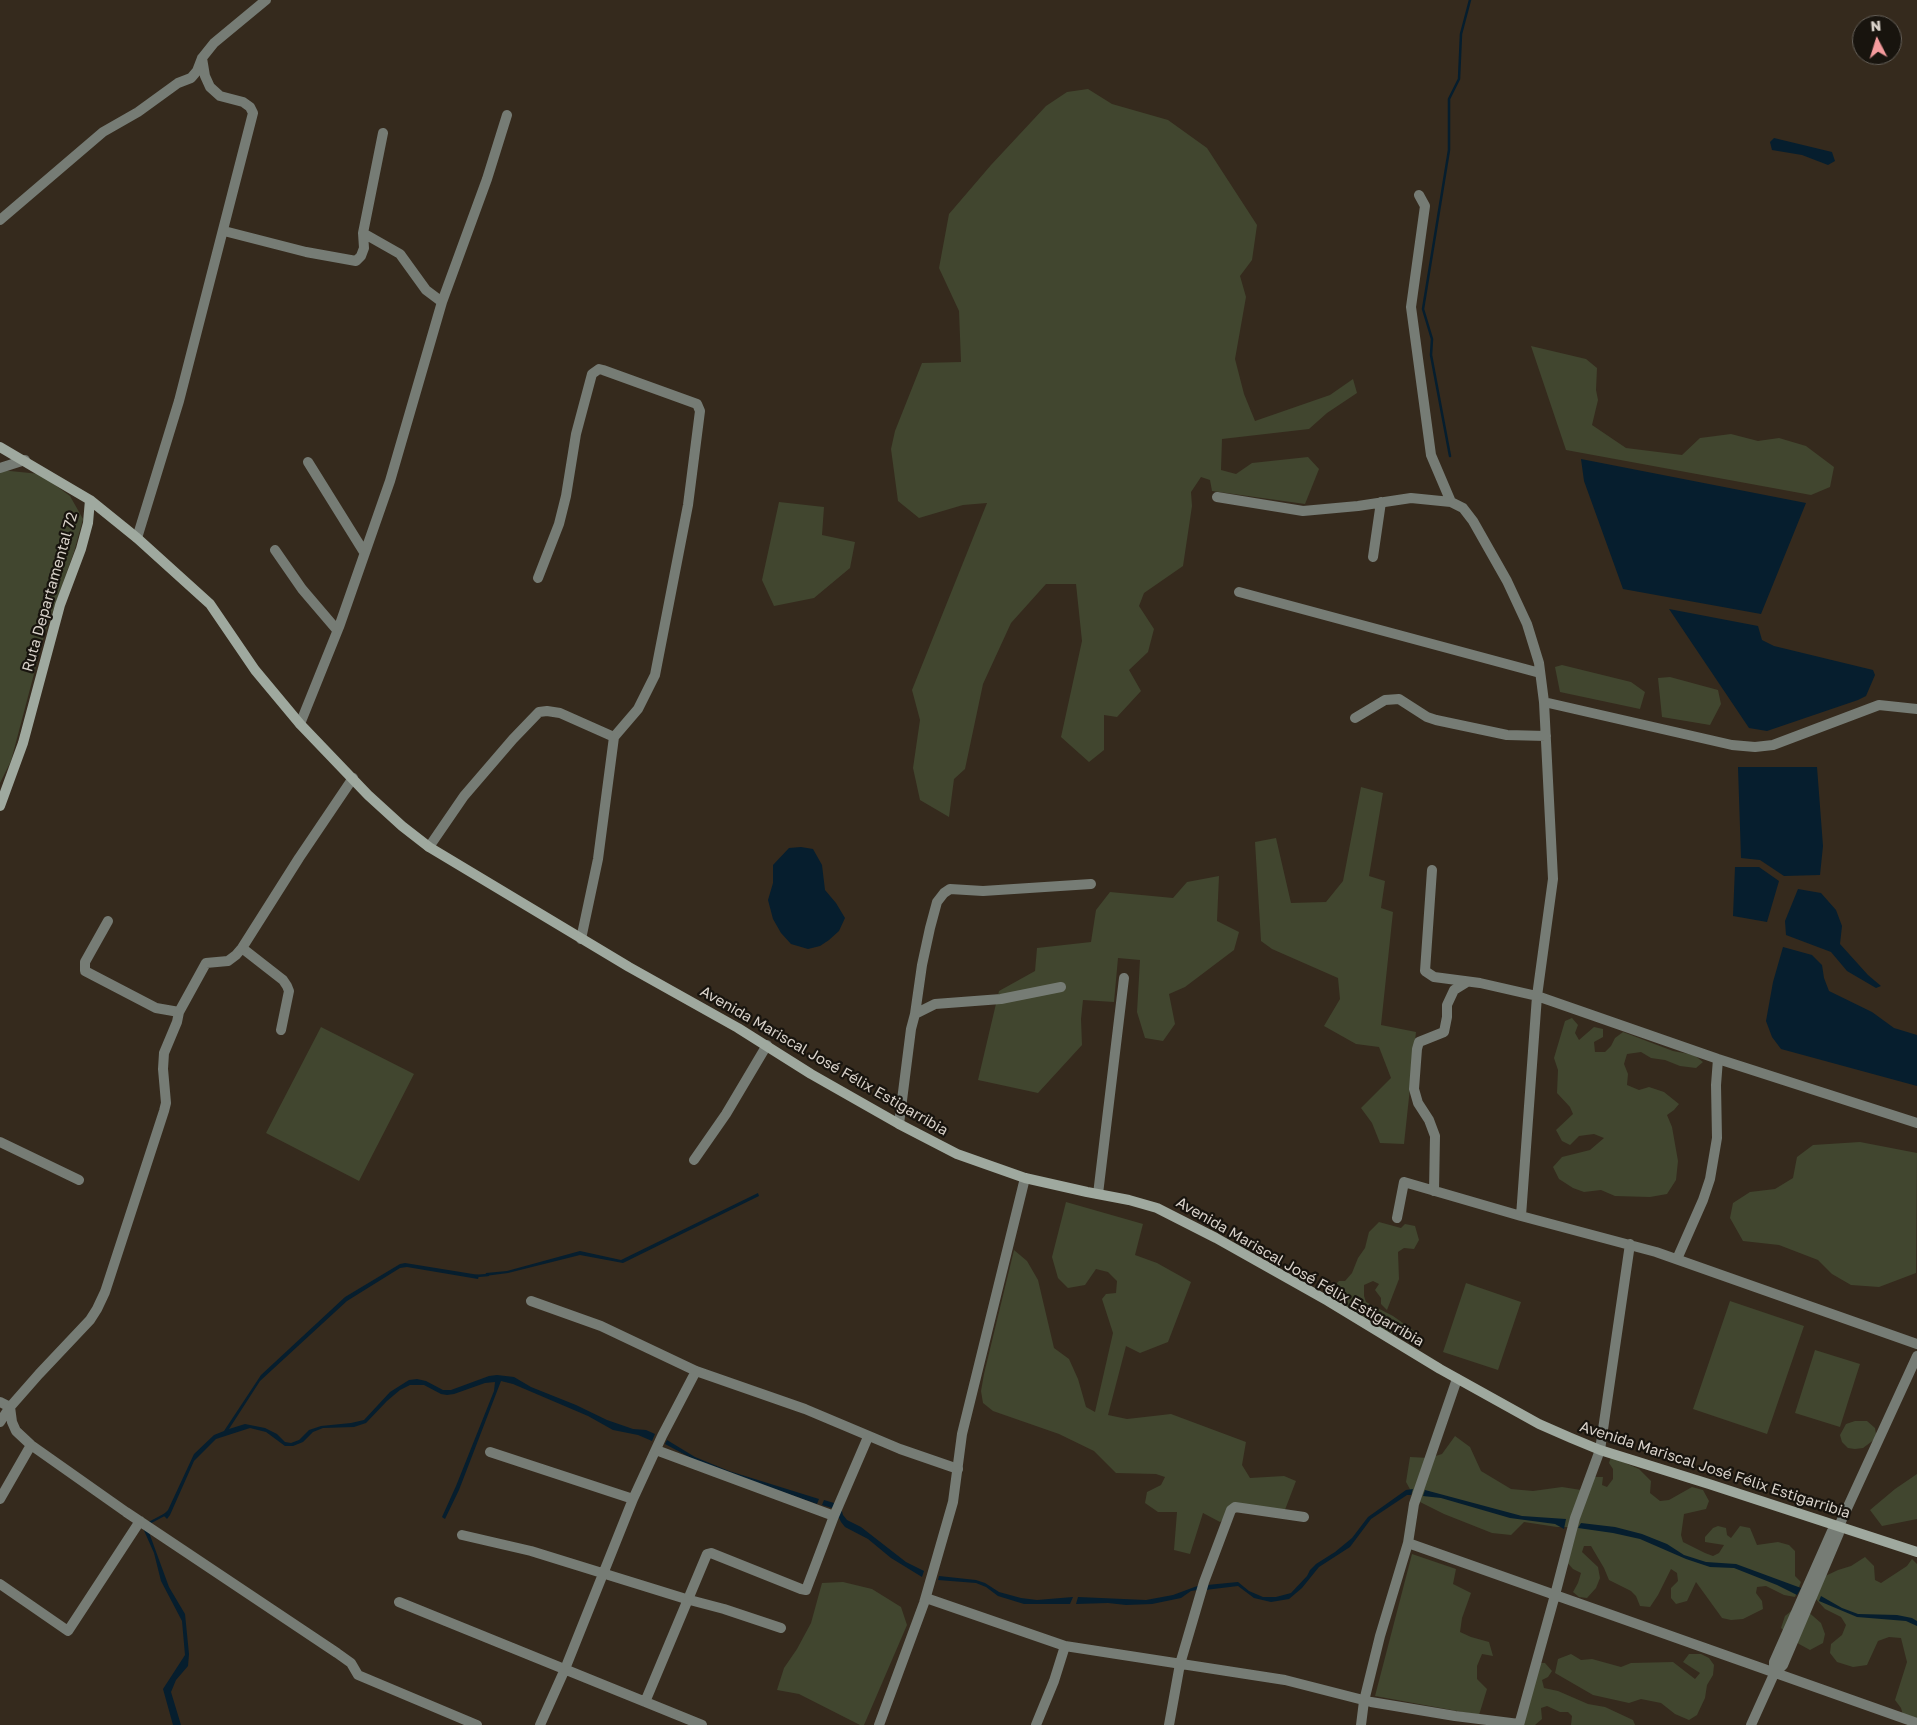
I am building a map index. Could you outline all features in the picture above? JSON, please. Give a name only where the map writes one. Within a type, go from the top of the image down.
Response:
[{"type":"main road","name":"Avenida Mariscal José Félix Estigarribia","points":[[0,447],[90,500],[137,538],[210,604],[255,670],[300,724],[402,826],[429,847],[581,939],[767,1046],[811,1074],[899,1124],[957,1154],[1025,1178],[1157,1208],[1328,1301],[1457,1379],[1539,1424],[1600,1450],[1917,1552]]},
{"type":"main road","name":"Ruta Departamental 72","points":[[0,806],[23,742],[60,605],[81,549],[88,523],[90,500]]},
{"type":"street","points":[[0,220],[103,132],[138,112],[178,83],[191,78],[197,71],[202,58],[214,43],[266,0]]},
{"type":"street","points":[[137,538],[178,401],[224,231],[253,113],[250,107],[243,102],[220,96],[210,87],[205,76],[202,58]]},
{"type":"street","points":[[300,724],[338,630],[390,481],[442,302],[487,179],[507,115]]},
{"type":"street","points":[[224,231],[306,252],[356,260],[361,256],[364,248],[363,232],[383,132]]},
{"type":"street","points":[[1419,195],[1425,206],[1411,307],[1412,323],[1431,455],[1451,502]]},
{"type":"street","points":[[363,232],[400,254],[426,290],[442,302]]},
{"type":"street","points":[[538,578],[559,524],[576,434],[592,374],[599,369],[603,370],[697,404],[700,411],[688,505],[654,675],[638,709],[614,737],[598,860],[581,939]]},
{"type":"street","points":[[0,468],[25,460]]},
{"type":"street","points":[[308,462],[364,552]]},
{"type":"street","points":[[1217,497],[1303,511],[1411,498],[1451,502],[1463,508],[1473,521],[1507,581],[1527,624],[1539,663],[1544,702],[1553,879],[1537,996],[1521,1216]]},
{"type":"street","points":[[1373,558],[1381,502]]},
{"type":"street","points":[[275,550],[302,589],[338,630]]},
{"type":"street","points":[[1239,592],[1540,673]]},
{"type":"street","points":[[1355,718],[1385,700],[1399,699],[1427,717],[1436,720],[1508,735],[1546,736]]},
{"type":"street","points":[[1544,702],[1732,745],[1755,748],[1773,744],[1879,705],[1917,708]]},
{"type":"street","points":[[429,847],[464,796],[513,738],[539,712],[547,710],[560,713],[614,737]]},
{"type":"street","points":[[0,1422],[38,1374],[90,1320],[105,1292],[164,1111],[166,1103],[163,1069],[164,1054],[179,1012],[206,963],[228,961],[242,948],[353,778]]},
{"type":"street","points":[[1432,870],[1425,971],[1434,978],[1500,986],[1537,996],[1718,1059],[1917,1123]]},
{"type":"street","points":[[899,1124],[911,1029],[922,965],[937,902],[944,892],[950,889],[983,891],[1090,884]]},
{"type":"street","points":[[108,921],[85,962],[85,971],[156,1008],[179,1012]]},
{"type":"street","points":[[242,948],[283,980],[287,986],[289,991],[281,1030]]},
{"type":"street","points":[[1098,1194],[1124,978]]},
{"type":"street","points":[[1434,1191],[1435,1136],[1429,1120],[1418,1103],[1414,1089],[1417,1049],[1420,1042],[1444,1032],[1447,1005],[1454,990],[1467,982]]},
{"type":"street","points":[[915,1014],[935,1004],[1001,999],[1061,986]]},
{"type":"street","points":[[694,1160],[726,1114],[767,1046]]},
{"type":"street","points":[[1677,1259],[1703,1200],[1710,1179],[1717,1138],[1716,1085],[1718,1059]]},
{"type":"street","points":[[0,1142],[79,1180]]},
{"type":"street","points":[[879,1725],[926,1598],[953,1502],[962,1434],[1025,1178]]},
{"type":"street","points":[[1397,1218],[1404,1182],[1521,1216],[1630,1244],[1917,1344]]},
{"type":"street","points":[[926,1598],[1065,1646],[1285,1680],[1364,1701],[1519,1725],[1556,1595],[1575,1518],[1600,1450],[1630,1244]]},
{"type":"street","points":[[531,1301],[601,1326],[696,1371],[805,1409],[868,1437],[958,1469]]},
{"type":"street","points":[[1751,1725],[1774,1674],[1783,1665],[1805,1600],[1832,1531],[1839,1526],[1917,1356]]},
{"type":"street","points":[[540,1725],[565,1669],[633,1499],[696,1371]]},
{"type":"street","points":[[1361,1725],[1364,1701],[1380,1636],[1408,1543],[1414,1504],[1457,1379]]},
{"type":"street","points":[[0,1402],[10,1407]]},
{"type":"street","points":[[10,1407],[12,1422],[16,1431],[31,1445],[344,1658],[351,1664],[358,1675],[477,1725]]},
{"type":"street","points":[[644,1702],[686,1599],[707,1554],[711,1553],[806,1590],[837,1509],[868,1437]]},
{"type":"street","points":[[659,1443],[837,1509]]},
{"type":"street","points":[[0,1500],[31,1445]]},
{"type":"street","points":[[490,1452],[633,1499]]},
{"type":"street","points":[[1169,1725],[1180,1664],[1204,1582],[1232,1508],[1304,1517]]},
{"type":"street","points":[[0,1584],[68,1631],[144,1523]]},
{"type":"street","points":[[462,1535],[531,1551],[781,1628]]},
{"type":"street","points":[[1408,1543],[1917,1723]]},
{"type":"street","points":[[400,1602],[702,1725]]},
{"type":"street","points":[[1036,1725],[1054,1681],[1065,1646]]},
{"type":"green space","points":[[1088,89],[1112,104],[1168,120],[1207,148],[1257,225],[1252,260],[1240,276],[1246,297],[1235,359],[1244,394],[1255,421],[1330,395],[1353,379],[1357,393],[1327,413],[1309,429],[1222,439],[1221,470],[1236,474],[1252,463],[1308,457],[1319,469],[1305,504],[1212,491],[1210,480],[1201,477],[1191,492],[1192,506],[1183,566],[1144,593],[1139,606],[1154,629],[1148,652],[1129,670],[1141,691],[1117,717],[1104,715],[1104,750],[1089,762],[1061,737],[1082,641],[1076,584],[1046,584],[1011,623],[983,684],[965,769],[954,779],[949,817],[920,800],[913,768],[920,720],[912,690],[987,503],[963,505],[919,518],[898,501],[891,449],[895,431],[922,363],[961,362],[959,311],[939,268],[949,214],[1046,106],[1067,92]]},
{"type":"green space","points":[[1531,346],[1586,359],[1597,368],[1596,390],[1598,400],[1592,425],[1626,448],[1682,455],[1700,438],[1731,434],[1758,441],[1779,438],[1806,446],[1834,467],[1830,487],[1811,495],[1566,450]]},
{"type":"green space","points":[[0,470],[40,474],[70,496],[83,519],[74,552],[44,636],[11,761],[0,783]]},
{"type":"green space","points":[[779,502],[824,507],[822,535],[855,542],[850,568],[814,598],[774,606],[762,580]]},
{"type":"green space","points":[[1562,665],[1631,682],[1645,692],[1640,709],[1560,692],[1555,667]]},
{"type":"green space","points":[[1670,677],[1718,690],[1721,704],[1710,725],[1662,717],[1658,678]]},
{"type":"green space","points":[[1361,787],[1383,793],[1369,876],[1385,881],[1381,908],[1393,912],[1381,1025],[1416,1032],[1404,1144],[1380,1143],[1372,1123],[1361,1108],[1391,1078],[1379,1047],[1356,1044],[1324,1026],[1340,999],[1338,978],[1272,949],[1261,941],[1255,842],[1276,838],[1291,903],[1326,902],[1343,881]]},
{"type":"green space","points":[[1219,876],[1217,921],[1239,932],[1234,950],[1185,987],[1169,994],[1175,1024],[1163,1041],[1145,1038],[1137,1012],[1140,960],[1118,958],[1114,1002],[1083,1000],[1081,1019],[1082,1045],[1038,1093],[978,1080],[999,991],[1035,971],[1037,948],[1091,942],[1096,910],[1110,892],[1173,898],[1187,882]]},
{"type":"green space","points":[[1572,1018],[1578,1025],[1575,1033],[1579,1040],[1594,1027],[1603,1029],[1603,1037],[1594,1042],[1595,1052],[1605,1052],[1615,1038],[1623,1032],[1673,1051],[1694,1055],[1703,1062],[1696,1068],[1680,1066],[1665,1060],[1651,1058],[1641,1052],[1627,1054],[1624,1064],[1628,1074],[1627,1085],[1639,1090],[1649,1087],[1664,1092],[1679,1104],[1667,1115],[1672,1127],[1678,1161],[1676,1180],[1667,1194],[1650,1197],[1615,1196],[1601,1190],[1584,1192],[1573,1188],[1559,1179],[1553,1167],[1562,1157],[1590,1150],[1604,1138],[1594,1134],[1579,1136],[1570,1145],[1562,1141],[1556,1130],[1573,1114],[1570,1107],[1557,1093],[1558,1070],[1554,1058],[1565,1021]]},
{"type":"green space","points":[[321,1027],[414,1074],[359,1181],[266,1133]]},
{"type":"green space","points":[[1860,1142],[1917,1153],[1916,1273],[1879,1287],[1851,1285],[1832,1274],[1818,1260],[1779,1245],[1743,1241],[1730,1218],[1733,1203],[1750,1192],[1775,1189],[1793,1178],[1797,1157],[1813,1145]]},
{"type":"green space","points":[[1066,1202],[1143,1224],[1135,1255],[1157,1263],[1191,1282],[1168,1342],[1140,1353],[1126,1346],[1108,1415],[1127,1419],[1171,1414],[1246,1442],[1242,1465],[1250,1478],[1284,1476],[1296,1481],[1283,1515],[1235,1510],[1220,1522],[1203,1513],[1190,1554],[1174,1550],[1177,1512],[1158,1512],[1145,1503],[1147,1492],[1161,1485],[1165,1477],[1156,1474],[1116,1473],[1094,1451],[1059,1434],[993,1411],[983,1403],[981,1391],[984,1374],[1014,1250],[1027,1261],[1038,1280],[1054,1348],[1069,1359],[1078,1379],[1086,1407],[1095,1412],[1113,1333],[1102,1299],[1106,1294],[1116,1293],[1117,1281],[1108,1272],[1096,1269],[1085,1285],[1068,1288],[1058,1278],[1052,1257]]},
{"type":"green space","points":[[1379,1222],[1401,1228],[1405,1224],[1415,1226],[1419,1240],[1414,1249],[1404,1248],[1398,1252],[1399,1279],[1387,1310],[1381,1304],[1381,1298],[1375,1290],[1379,1284],[1373,1281],[1364,1285],[1366,1302],[1393,1316],[1417,1333],[1416,1339],[1409,1342],[1376,1327],[1333,1299],[1331,1289],[1339,1281],[1345,1281],[1352,1273],[1358,1258],[1365,1248],[1369,1232]]},
{"type":"green space","points":[[1466,1283],[1521,1302],[1498,1370],[1443,1352]]},
{"type":"green space","points":[[1730,1301],[1804,1326],[1767,1434],[1693,1409]]},
{"type":"green space","points":[[1815,1350],[1860,1364],[1840,1427],[1795,1413]]},
{"type":"green space","points":[[1855,1421],[1867,1421],[1875,1428],[1875,1439],[1863,1448],[1848,1448],[1842,1442],[1840,1435],[1846,1424]]},
{"type":"green space","points":[[1455,1436],[1470,1447],[1481,1471],[1511,1489],[1533,1491],[1562,1487],[1581,1490],[1571,1527],[1524,1522],[1511,1535],[1492,1533],[1444,1514],[1416,1500],[1406,1482],[1410,1457],[1429,1458],[1442,1454]]},
{"type":"green space","points":[[1611,1457],[1639,1469],[1651,1481],[1650,1493],[1660,1501],[1669,1500],[1692,1487],[1703,1490],[1709,1501],[1706,1509],[1684,1514],[1681,1535],[1683,1542],[1705,1553],[1713,1556],[1719,1553],[1724,1545],[1705,1542],[1705,1537],[1713,1528],[1718,1526],[1726,1528],[1727,1535],[1731,1538],[1740,1526],[1750,1528],[1757,1545],[1778,1542],[1789,1545],[1795,1551],[1795,1576],[1801,1582],[1795,1597],[1784,1595],[1766,1586],[1757,1587],[1756,1593],[1762,1601],[1763,1609],[1743,1619],[1731,1620],[1722,1618],[1696,1582],[1687,1601],[1676,1604],[1671,1598],[1671,1588],[1678,1581],[1677,1573],[1671,1569],[1650,1607],[1640,1606],[1636,1596],[1631,1591],[1609,1580],[1591,1546],[1584,1546],[1582,1552],[1598,1567],[1600,1578],[1596,1588],[1587,1598],[1579,1597],[1573,1592],[1581,1573],[1573,1569],[1564,1559],[1593,1477],[1603,1477],[1602,1485],[1607,1487],[1613,1479],[1613,1469],[1609,1463]]},
{"type":"green space","points":[[1917,1474],[1917,1519],[1882,1526],[1870,1510]]},
{"type":"green space","points":[[1412,1554],[1456,1569],[1453,1584],[1471,1593],[1462,1618],[1460,1632],[1489,1642],[1493,1656],[1482,1654],[1477,1666],[1477,1679],[1487,1689],[1479,1715],[1375,1696]]},
{"type":"green space","points":[[1865,1557],[1874,1566],[1875,1580],[1881,1583],[1907,1566],[1912,1559],[1917,1564],[1917,1725],[1904,1718],[1901,1708],[1895,1700],[1907,1662],[1901,1638],[1889,1637],[1878,1641],[1867,1665],[1853,1667],[1837,1662],[1830,1653],[1831,1644],[1842,1635],[1846,1625],[1841,1617],[1825,1609],[1813,1596],[1819,1579],[1851,1566]]},
{"type":"green space","points":[[843,1582],[872,1589],[901,1607],[907,1625],[864,1725],[860,1725],[799,1694],[777,1690],[784,1668],[811,1623],[822,1583]]},
{"type":"green space","points":[[1795,1608],[1806,1610],[1821,1623],[1825,1634],[1823,1643],[1810,1650],[1799,1644],[1781,1628],[1785,1616]]},
{"type":"green space","points":[[1571,1654],[1581,1660],[1592,1659],[1621,1667],[1631,1663],[1673,1662],[1695,1679],[1700,1673],[1683,1662],[1689,1654],[1701,1654],[1709,1658],[1714,1665],[1713,1675],[1707,1685],[1705,1698],[1697,1715],[1689,1720],[1675,1714],[1661,1703],[1641,1699],[1629,1703],[1593,1695],[1555,1673],[1558,1659]]},
{"type":"green space","points":[[1536,1663],[1545,1663],[1552,1671],[1548,1677],[1542,1680],[1544,1688],[1558,1691],[1588,1704],[1605,1707],[1633,1720],[1635,1725],[1571,1725],[1572,1716],[1568,1712],[1560,1712],[1547,1706],[1541,1708],[1542,1719],[1535,1725],[1523,1725]]},
{"type":"water","points":[[1774,138],[1832,152],[1835,161],[1828,165],[1802,155],[1772,150],[1770,142]]},
{"type":"water","points":[[1581,459],[1806,503],[1761,614],[1623,589],[1584,481]]},
{"type":"water","points":[[1669,609],[1758,626],[1762,640],[1774,646],[1873,670],[1875,675],[1866,696],[1858,700],[1767,731],[1749,728]]},
{"type":"water","points":[[1738,767],[1817,767],[1823,846],[1820,875],[1784,876],[1760,860],[1741,858]]},
{"type":"water","points":[[789,848],[813,849],[822,865],[825,890],[845,918],[839,931],[829,940],[820,946],[808,949],[791,944],[781,933],[773,919],[768,900],[773,883],[773,865]]},
{"type":"water","points":[[1735,867],[1759,867],[1779,881],[1767,922],[1733,916]]},
{"type":"water","points":[[1798,889],[1821,893],[1836,910],[1842,926],[1840,944],[1868,975],[1881,986],[1876,988],[1847,971],[1831,952],[1786,935],[1785,921]]},
{"type":"water","points":[[1783,947],[1812,955],[1822,965],[1829,991],[1872,1012],[1894,1028],[1917,1035],[1917,1086],[1781,1049],[1772,1037],[1766,1021],[1773,982]]},
{"type":"water","points":[[758,1193],[759,1196],[623,1263],[580,1255],[508,1273],[485,1276],[486,1273],[507,1271],[580,1251],[621,1260]]},
{"type":"water","points":[[405,1263],[479,1275],[478,1279],[407,1267],[400,1268],[347,1301],[260,1381],[229,1429],[245,1424],[265,1428],[277,1434],[285,1442],[291,1443],[299,1440],[309,1430],[321,1426],[364,1420],[390,1392],[409,1380],[426,1381],[443,1390],[451,1390],[489,1376],[497,1375],[514,1377],[531,1387],[607,1420],[633,1429],[646,1430],[655,1434],[652,1441],[638,1435],[613,1430],[588,1416],[513,1384],[501,1381],[459,1490],[445,1519],[442,1517],[494,1391],[495,1382],[485,1383],[447,1395],[424,1385],[410,1385],[400,1390],[387,1401],[366,1423],[354,1427],[323,1428],[313,1432],[303,1442],[293,1446],[285,1446],[266,1432],[250,1428],[216,1439],[194,1461],[167,1519],[163,1515],[168,1510],[194,1454],[214,1435],[224,1431],[261,1375],[345,1297],[400,1264]]},
{"type":"water","points":[[667,1440],[695,1457],[729,1471],[819,1499],[817,1504],[693,1459],[665,1444]]},
{"type":"water","points":[[1413,1489],[1411,1495],[1407,1495],[1371,1519],[1350,1547],[1319,1567],[1302,1588],[1289,1599],[1271,1602],[1254,1598],[1238,1586],[1205,1590],[1207,1585],[1238,1582],[1249,1591],[1263,1597],[1276,1597],[1291,1593],[1316,1564],[1352,1538],[1368,1517],[1406,1490]]},
{"type":"water","points":[[1425,1490],[1522,1516],[1566,1519],[1564,1529],[1555,1524],[1510,1518],[1441,1498],[1423,1496]]},
{"type":"water","points":[[824,1500],[834,1503],[841,1508],[847,1520],[861,1527],[906,1562],[924,1571],[922,1577],[891,1558],[868,1539],[845,1527],[835,1509],[822,1505]]},
{"type":"water","points":[[1581,1523],[1615,1527],[1642,1534],[1667,1544],[1684,1555],[1706,1562],[1736,1564],[1801,1588],[1797,1595],[1734,1568],[1710,1567],[1640,1539],[1578,1528]]},
{"type":"water","points":[[142,1526],[147,1527],[169,1587],[185,1614],[189,1654],[188,1666],[176,1680],[171,1692],[181,1725],[173,1725],[163,1689],[185,1655],[182,1621],[161,1581],[154,1553]]},
{"type":"water","points":[[939,1576],[976,1580],[985,1583],[999,1592],[1021,1598],[1037,1600],[1073,1597],[1070,1604],[1024,1604],[998,1596],[986,1587],[976,1583],[938,1580]]},
{"type":"water","points":[[1200,1585],[1198,1590],[1191,1591],[1181,1598],[1152,1604],[1076,1604],[1078,1597],[1146,1600],[1173,1595]]},
{"type":"water","points":[[1821,1596],[1842,1608],[1858,1614],[1897,1615],[1912,1618],[1917,1621],[1917,1626],[1906,1621],[1857,1617],[1819,1601]]},
{"type":"waterway","points":[[1450,456],[1431,355],[1432,339],[1423,309],[1449,150],[1449,99],[1459,79],[1461,34],[1470,0]]},
{"type":"waterway","points":[[476,1276],[488,1275]]},
{"type":"waterway","points":[[149,1523],[166,1514]]}]
